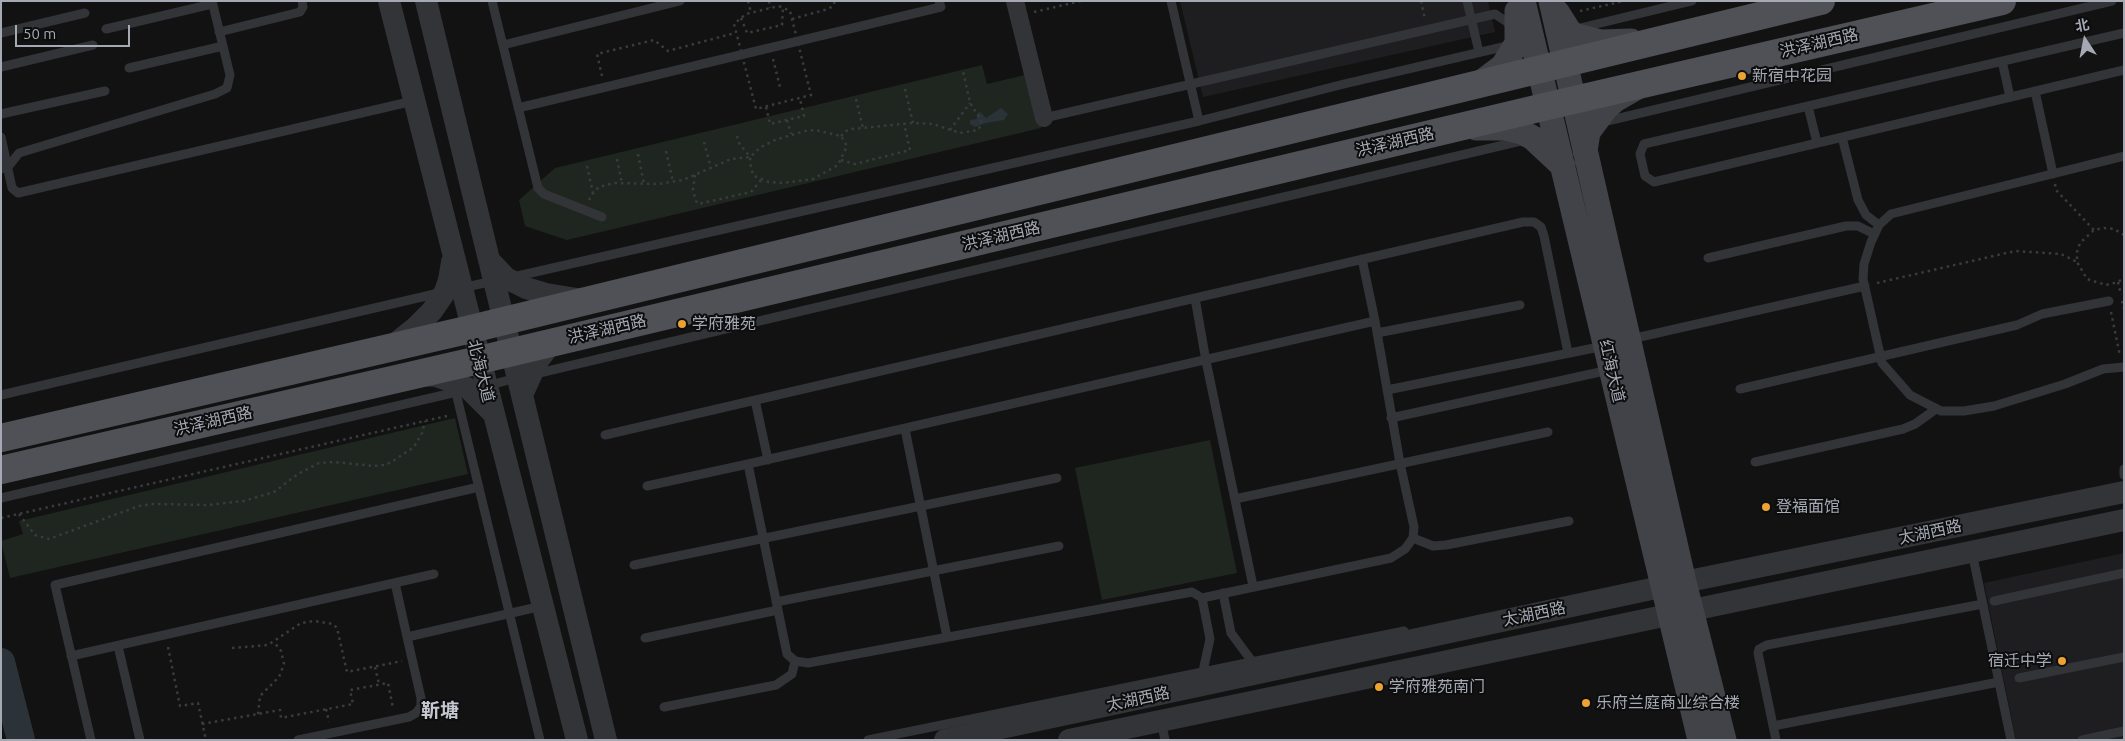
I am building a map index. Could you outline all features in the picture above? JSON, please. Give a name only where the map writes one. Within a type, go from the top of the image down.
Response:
[{"type":"main road","points":[[1517,1],[1546,33],[1601,42],[1663,39],[1670,63],[1682,75]]},
{"type":"main road","name":"红海大道","points":[[1523,1],[1566,62],[1561,103]]},
{"type":"main road","name":"红海大道","points":[[1551,1],[1540,69],[1561,103],[1681,613],[1724,740]]},
{"type":"main road","name":"洪泽湖西路","points":[[10,434],[471,329],[1821,1]]},
{"type":"main road","name":"洪泽湖西路","points":[[1,470],[479,360],[520,375],[552,342],[1561,103],[2002,1]]},
{"type":"main road","points":[[1479,84],[1546,33]]},
{"type":"main road","points":[[1424,97],[1436,104],[1440,111],[1439,127],[1444,131],[1506,128],[1522,132],[1569,133],[1615,100],[1642,84]]},
{"type":"main road","name":"红海大道","points":[[1569,133],[1563,166],[1617,343]]},
{"type":"main road","points":[[619,292],[613,300],[613,308],[616,316],[631,324]]},
{"type":"main road","points":[[369,385],[376,376],[377,365],[374,359],[378,350]]},
{"type":"main road","name":"红海大道","points":[[1681,613],[1700,740]]},
{"type":"street","name":"北海大道","points":[[389,1],[452,256],[453,290],[471,329],[479,360],[470,389],[492,413],[577,740]]},
{"type":"street","points":[[426,1],[471,184],[497,273],[504,320],[520,375],[540,468],[606,740]]},
{"type":"street","points":[[1017,9],[1044,118]]},
{"type":"street","points":[[437,194],[448,203],[457,203],[465,198],[471,184]]},
{"type":"street","points":[[497,273],[526,288],[546,294],[586,300]]},
{"type":"street","points":[[378,350],[427,316],[453,290]]},
{"type":"street","points":[[417,374],[436,376],[470,389]]},
{"type":"street","points":[[509,477],[540,468]]},
{"type":"street","name":"太湖西路","points":[[945,740],[1202,678],[1672,576],[2119,488]]},
{"type":"street","name":"太湖西路","points":[[1069,740],[1163,730],[1681,613],[2124,520]]},
{"type":"lane","points":[[219,32],[300,12],[303,7],[302,1]]},
{"type":"lane","points":[[492,1],[538,188],[544,194],[602,218]]},
{"type":"lane","points":[[502,45],[680,1]]},
{"type":"lane","points":[[518,108],[941,7],[940,1]]},
{"type":"lane","points":[[1171,1],[1199,121]]},
{"type":"lane","points":[[1467,1],[1479,52]]},
{"type":"lane","points":[[1,394],[453,290],[497,273],[1199,121],[1479,52],[1546,33],[1692,1]]},
{"type":"lane","points":[[1,498],[470,389],[520,375],[1569,133],[2112,1]]},
{"type":"lane","points":[[4,168],[19,153],[215,94],[227,88],[230,75],[212,2],[106,29]]},
{"type":"lane","points":[[1,33],[85,13]]},
{"type":"lane","points":[[1044,118],[1495,14],[1546,33]]},
{"type":"lane","points":[[2124,33],[1644,144],[1640,154],[1645,176],[1654,182],[2124,70]]},
{"type":"lane","points":[[1,67],[93,45]]},
{"type":"lane","points":[[129,68],[223,46]]},
{"type":"lane","points":[[2002,61],[2010,97]]},
{"type":"lane","points":[[1,114],[105,91]]},
{"type":"lane","points":[[2035,91],[2053,174]]},
{"type":"lane","points":[[1,137],[4,168],[12,188],[18,193],[413,101]]},
{"type":"lane","points":[[1808,106],[1817,143]]},
{"type":"lane","points":[[1842,137],[1858,200],[1866,215],[1878,224]]},
{"type":"lane","points":[[2123,370],[2102,369],[2065,384],[1994,406],[1964,411],[1941,411],[1936,409],[1910,395],[1882,363],[1865,286],[1864,264],[1878,224],[1891,214],[2124,156]]},
{"type":"lane","points":[[605,435],[1524,222],[1534,222],[1541,227],[1568,353]]},
{"type":"lane","points":[[1708,258],[1846,226],[1858,226],[1874,234]]},
{"type":"lane","points":[[748,464],[787,654],[795,661],[808,663],[1192,592],[1202,598],[1390,558],[1405,549],[1413,538],[1414,527],[1400,464],[1362,259]]},
{"type":"lane","points":[[1387,390],[1617,343],[1865,286]]},
{"type":"lane","points":[[1195,298],[1253,586]]},
{"type":"lane","points":[[1740,389],[2017,325],[2042,314],[2109,301]]},
{"type":"lane","points":[[1377,333],[1520,305]]},
{"type":"lane","points":[[647,486],[905,429],[1374,321]]},
{"type":"lane","points":[[1392,418],[1623,367]]},
{"type":"lane","points":[[470,389],[461,412],[540,740]]},
{"type":"lane","points":[[755,400],[768,460]]},
{"type":"lane","points":[[1755,462],[1903,429],[1915,424],[1936,409]]},
{"type":"lane","points":[[905,429],[947,637]]},
{"type":"lane","points":[[1235,499],[1548,432]]},
{"type":"lane","points":[[2124,469],[2124,475]]},
{"type":"lane","points":[[634,565],[1057,478]]},
{"type":"lane","points":[[2119,488],[2124,482]]},
{"type":"lane","points":[[91,740],[55,585],[479,488]]},
{"type":"lane","points":[[1413,538],[1433,546],[1446,545],[1569,521]]},
{"type":"lane","points":[[645,638],[934,571],[1059,546]]},
{"type":"lane","points":[[1972,552],[2011,740]]},
{"type":"lane","points":[[1994,601],[2124,573]]},
{"type":"lane","points":[[71,656],[434,574]]},
{"type":"lane","points":[[301,739],[409,717],[421,706],[421,698],[395,583]]},
{"type":"lane","points":[[1554,600],[1622,585]]},
{"type":"lane","points":[[1223,593],[1232,633],[1256,667],[1417,628]]},
{"type":"lane","points":[[868,740],[1202,678],[1210,639],[1202,598]]},
{"type":"lane","points":[[1776,740],[1758,654],[1763,647],[1983,604]]},
{"type":"lane","points":[[407,637],[542,606]]},
{"type":"lane","points":[[118,646],[140,740]]},
{"type":"lane","points":[[2019,678],[2124,657]]},
{"type":"lane","points":[[664,707],[776,685],[792,674],[795,661]]},
{"type":"lane","points":[[1773,726],[1999,682]]},
{"type":"lane","points":[[2082,740],[2124,731]]},
{"type":"path","points":[[748,1],[751,13]]},
{"type":"path","points":[[768,1],[770,8]]},
{"type":"path","points":[[792,19],[828,9],[833,6],[835,1]]},
{"type":"path","points":[[1056,1],[1057,7]]},
{"type":"path","points":[[1017,9],[1057,7],[1081,1]]},
{"type":"path","points":[[1421,1],[1427,30]]},
{"type":"path","points":[[1546,33],[1624,1]]},
{"type":"path","points":[[741,18],[747,33],[782,25],[783,7]]},
{"type":"path","points":[[783,7],[790,11],[811,96],[756,109],[734,24],[751,13],[783,7]]},
{"type":"path","points":[[604,88],[597,54],[654,40],[668,51],[735,33]]},
{"type":"path","points":[[771,48],[780,87]]},
{"type":"path","points":[[841,136],[846,131],[904,123],[933,124],[960,133],[978,130],[981,120],[970,103],[963,71]]},
{"type":"path","points":[[905,89],[913,123]]},
{"type":"path","points":[[766,107],[770,124],[804,116],[800,98]]},
{"type":"path","points":[[856,99],[862,128]]},
{"type":"path","points":[[950,130],[970,103]]},
{"type":"path","points":[[787,120],[791,134]]},
{"type":"path","points":[[842,160],[856,164],[910,150],[904,123]]},
{"type":"path","points":[[584,210],[593,193],[599,187],[615,183],[644,185],[673,182],[695,175],[731,159],[750,157],[761,147],[791,134],[815,130],[841,136],[847,146],[842,160],[829,172],[813,179],[783,183],[761,180],[754,176],[750,157],[739,143],[736,132]]},
{"type":"path","points":[[704,142],[711,168]]},
{"type":"path","points":[[666,151],[673,182]]},
{"type":"path","points":[[638,154],[644,185]]},
{"type":"path","points":[[617,159],[622,184]]},
{"type":"path","points":[[586,166],[593,193]]},
{"type":"path","points":[[2053,174],[2056,190],[2094,230]]},
{"type":"path","points":[[695,175],[693,190],[698,204],[751,192],[761,180]]},
{"type":"path","points":[[2124,235],[2114,229],[2094,230],[2080,243],[2077,252],[2077,262],[2087,279],[2106,285],[2118,282],[2124,278]]},
{"type":"path","points":[[1865,286],[2015,251],[2061,254],[2077,262]]},
{"type":"path","points":[[2106,285],[2123,370]]},
{"type":"path","points":[[1,518],[461,412]]},
{"type":"path","points":[[18,514],[35,535],[49,539],[139,506],[161,504],[207,505],[244,501],[274,492],[298,474],[326,461],[373,466],[385,464],[414,447],[422,432],[425,420]]},
{"type":"path","points":[[232,648],[260,647],[274,642],[301,623],[307,621],[333,624],[337,628],[347,672],[412,659]]},
{"type":"path","points":[[258,714],[260,696],[279,677],[284,664],[281,651],[274,642]]},
{"type":"path","points":[[168,647],[180,706],[198,703],[206,740]]},
{"type":"path","points":[[375,666],[379,684]]},
{"type":"path","points":[[202,724],[280,710],[282,718],[353,704],[350,690],[388,683],[395,720]]},
{"type":"shaded area","points":[[1180,1],[1488,1],[1495,32],[1203,97]]},
{"type":"shaded area","points":[[982,65],[987,84],[1029,74],[1041,128],[567,240],[525,226],[519,200],[555,168]]},
{"type":"shaded area","points":[[1001,108],[1008,114],[1004,120],[975,127],[970,124],[970,120],[977,119],[977,114],[980,112],[986,118]]},
{"type":"shaded area","points":[[455,418],[468,474],[10,578],[1,541],[23,534],[19,521]]},
{"type":"shaded area","points":[[1210,440],[1237,573],[1102,600],[1075,468]]},
{"type":"shaded area","name":"宿迁中学","points":[[2124,553],[2124,740],[2016,740],[1984,583]]},
{"type":"waterway","points":[[1,662],[21,740]]},
{"type":"place","name":"新宿中花园","points":[[1742,76]]},
{"type":"place","name":"学府雅苑","points":[[682,324]]},
{"type":"place","name":"登福面馆","points":[[1766,507]]},
{"type":"place","name":"宿迁中学","points":[[2062,661]]},
{"type":"place","name":"学府雅苑南门","points":[[1379,687]]},
{"type":"place","name":"乐府兰庭商业综合楼","points":[[1586,703]]},
{"type":"district","name":"靳塘","points":[[440,711]]}]
